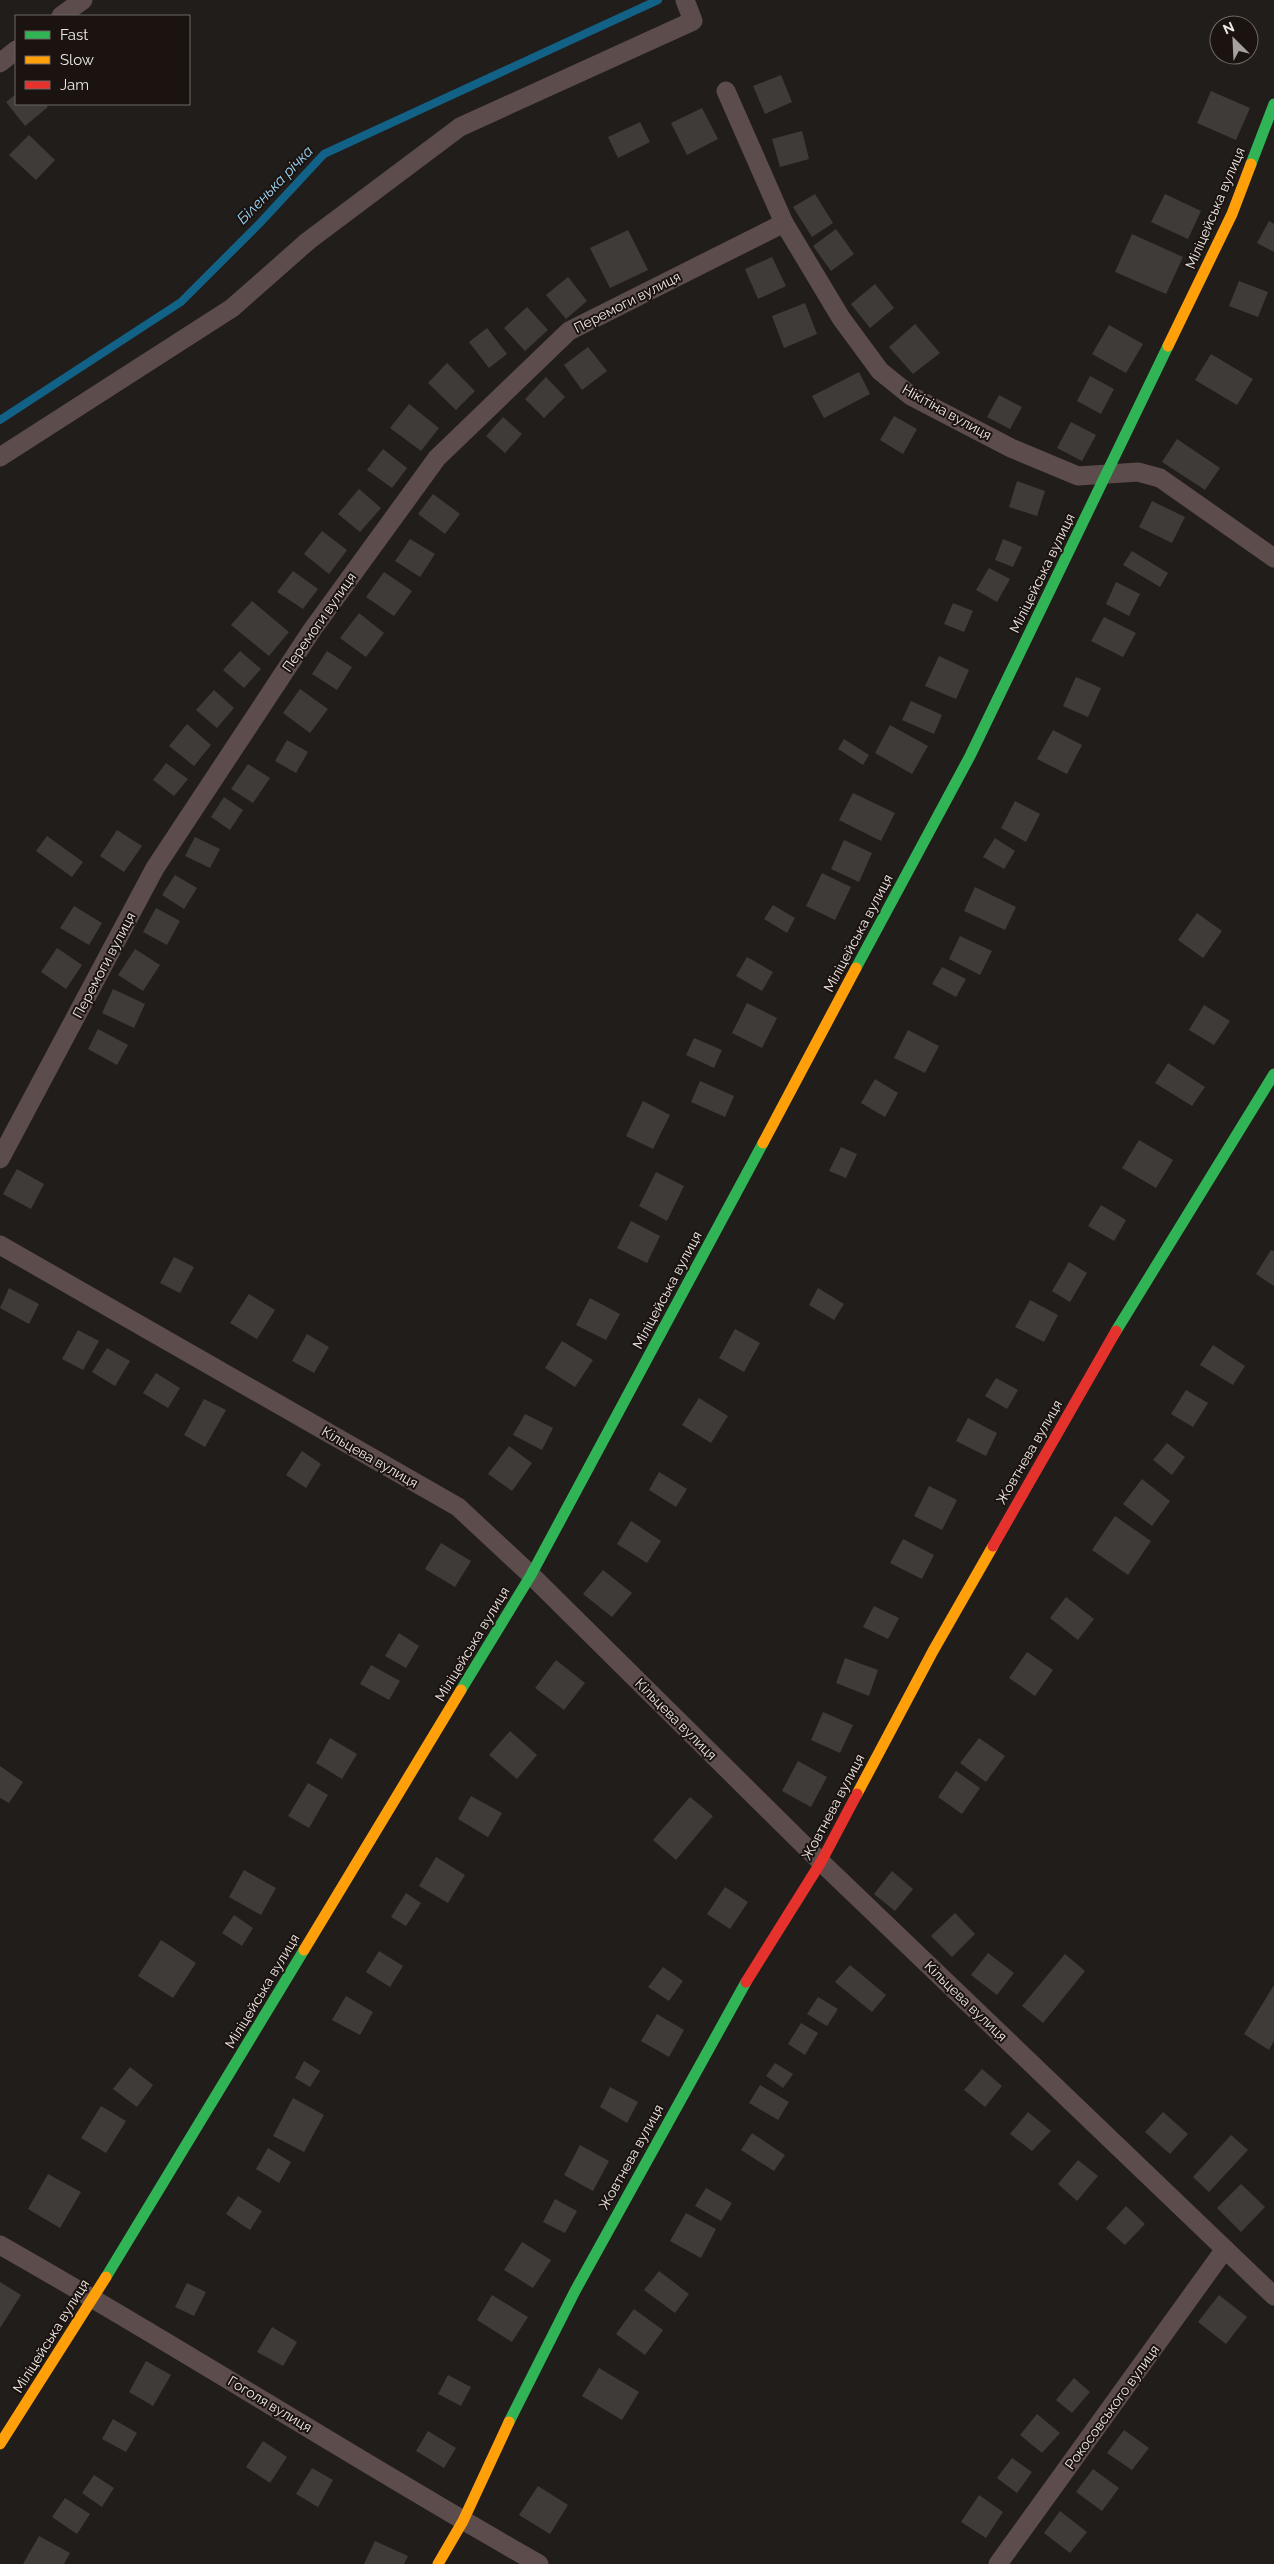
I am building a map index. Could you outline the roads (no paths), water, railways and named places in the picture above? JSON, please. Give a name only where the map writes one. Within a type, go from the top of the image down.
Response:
[{"type":"street","points":[[62,15],[83,0]]},
{"type":"street","points":[[0,457],[232,308],[308,241],[460,128],[693,21],[685,0]]},
{"type":"street","points":[[0,63],[15,51]]},
{"type":"street","name":"Нікітіна вулиця","points":[[726,91],[784,223],[841,318],[880,370],[911,396],[1012,448],[1078,476],[1138,472],[1160,478],[1274,558]]},
{"type":"street","name":"Міліцейська вулиця","points":[[0,2444],[93,2298],[531,1575],[970,756],[1232,214],[1274,104]]},
{"type":"street","name":"Перемоги вулиця","points":[[0,1159],[155,868],[312,630],[437,458],[570,331],[784,223]]},
{"type":"street","name":"Жовтнева вулиця","points":[[438,2564],[463,2521],[516,2407],[575,2291],[731,2006],[821,1862],[933,1651],[1094,1368],[1274,1074]]},
{"type":"street","name":"Кільцева вулиця","points":[[0,1245],[458,1507],[531,1575],[821,1862],[1274,2296]]},
{"type":"street","name":"Гоголя вулиця","points":[[0,2245],[93,2298],[463,2521],[539,2564]]},
{"type":"street","name":"Рокосовського вулиця","points":[[998,2564],[1225,2249]]},
{"type":"waterway","name":"Біленька річка","points":[[0,420],[181,302],[259,224],[324,154],[658,0]]}]
